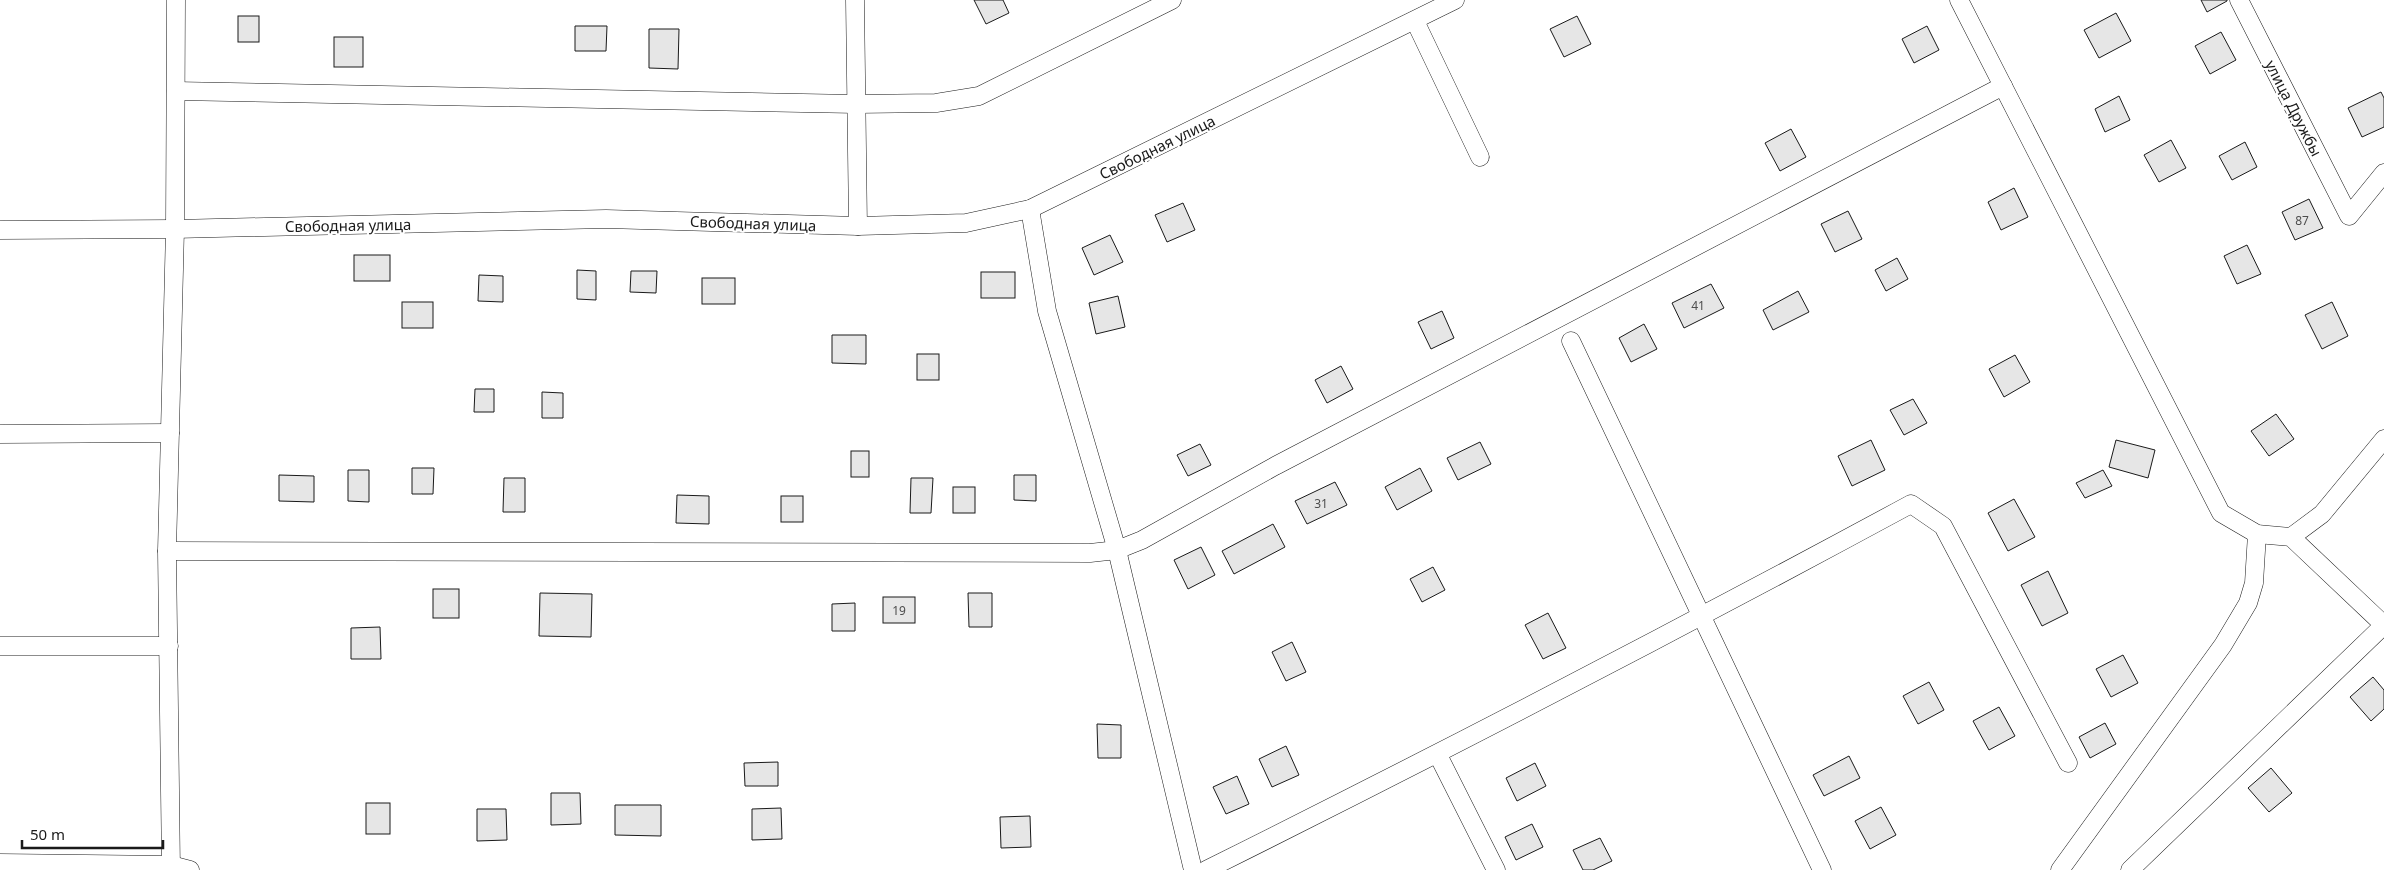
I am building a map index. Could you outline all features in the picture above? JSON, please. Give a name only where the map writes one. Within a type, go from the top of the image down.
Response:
[{"type":"street","points":[[171,868],[170,646],[167,551],[175,229],[176,0]]},
{"type":"street","points":[[855,0],[858,226]]},
{"type":"street","points":[[176,91],[856,104],[936,103],[979,96],[1172,0]]},
{"type":"street","name":"Свободная улица","points":[[0,230],[175,229],[606,219],[858,226],[966,223],[1030,209],[1455,0]]},
{"type":"street","points":[[1959,0],[2221,513],[2257,534],[2291,537],[2384,625],[2130,870]]},
{"type":"street","name":"улица Дружбы","points":[[2239,0],[2349,216],[2384,173]]},
{"type":"street","points":[[1415,21],[1480,157]]},
{"type":"street","points":[[167,551],[1090,553],[1118,550],[1142,540],[1274,466],[2003,86]]},
{"type":"street","points":[[1030,209],[1047,311],[1118,550],[1193,870]]},
{"type":"street","points":[[1571,341],[1822,870]]},
{"type":"street","points":[[0,434],[170,433]]},
{"type":"street","points":[[2291,537],[2322,514],[2384,439]]},
{"type":"street","points":[[1206,870],[1438,755],[1703,617],[1911,504],[1943,526],[2068,763]]},
{"type":"street","points":[[2060,870],[2223,645],[2248,604],[2254,583],[2257,534]]},
{"type":"street","points":[[0,646],[170,646]]},
{"type":"street","points":[[1438,755],[1496,870]]},
{"type":"street","points":[[0,863],[190,870]]},
{"type":"building","points":[[974,0],[1003,0],[1009,13],[986,24]]},
{"type":"building","points":[[2201,0],[2227,0],[2227,1],[2207,12]]},
{"type":"building","points":[[2116,13],[2131,41],[2099,58],[2084,30]]},
{"type":"building","points":[[238,16],[259,16],[259,42],[238,42]]},
{"type":"building","points":[[1577,16],[1591,44],[1564,57],[1550,29]]},
{"type":"building","points":[[575,26],[607,26],[606,51],[575,51]]},
{"type":"building","points":[[1927,26],[1939,50],[1914,63],[1902,39]]},
{"type":"building","points":[[649,29],[679,29],[678,69],[649,68]]},
{"type":"building","points":[[2221,32],[2236,60],[2210,74],[2195,46]]},
{"type":"building","points":[[334,37],[363,37],[363,67],[334,67]]},
{"type":"building","points":[[2381,92],[2384,98],[2384,127],[2362,137],[2348,108]]},
{"type":"building","points":[[2119,96],[2130,120],[2105,132],[2095,109]]},
{"type":"building","points":[[1791,129],[1806,157],[1780,171],[1765,143]]},
{"type":"building","points":[[2171,140],[2186,168],[2159,182],[2144,155]]},
{"type":"building","points":[[2245,142],[2257,167],[2232,180],[2219,156]]},
{"type":"building","points":[[2014,188],[2028,217],[2001,230],[1988,202]]},
{"type":"building","points":[[2309,199],[2323,228],[2295,240],[2282,212]]},
{"type":"building","points":[[1183,203],[1195,230],[1167,242],[1155,215]]},
{"type":"building","points":[[1848,211],[1862,239],[1835,252],[1821,224]]},
{"type":"building","points":[[1110,235],[1123,262],[1094,275],[1082,248]]},
{"type":"building","points":[[2247,245],[2261,274],[2237,284],[2224,256]]},
{"type":"building","points":[[354,255],[390,255],[390,281],[354,281]]},
{"type":"building","points":[[1897,258],[1908,279],[1886,291],[1875,270]]},
{"type":"building","points":[[577,270],[596,271],[596,300],[577,299]]},
{"type":"building","points":[[631,271],[657,271],[656,293],[630,292]]},
{"type":"building","points":[[981,272],[1015,272],[1015,298],[981,298]]},
{"type":"building","points":[[479,275],[503,276],[503,302],[478,301]]},
{"type":"building","points":[[702,278],[735,278],[735,304],[702,304]]},
{"type":"building","points":[[1711,284],[1724,308],[1684,328],[1672,303]]},
{"type":"building","points":[[1798,291],[1809,312],[1773,330],[1763,310]]},
{"type":"building","points":[[1118,296],[1125,327],[1096,334],[1089,303]]},
{"type":"building","points":[[402,302],[433,302],[433,328],[402,328]]},
{"type":"building","points":[[2332,302],[2348,336],[2322,349],[2305,315]]},
{"type":"building","points":[[1442,311],[1454,338],[1431,349],[1418,322]]},
{"type":"building","points":[[1644,324],[1657,349],[1631,362],[1619,338]]},
{"type":"building","points":[[832,335],[866,335],[866,364],[832,363]]},
{"type":"building","points":[[917,354],[939,354],[939,380],[917,380]]},
{"type":"building","points":[[2015,355],[2030,382],[2004,397],[1989,369]]},
{"type":"building","points":[[1341,366],[1353,389],[1327,403],[1315,380]]},
{"type":"building","points":[[475,389],[494,389],[494,412],[474,412]]},
{"type":"building","points":[[542,392],[563,393],[563,418],[542,418]]},
{"type":"building","points":[[1913,399],[1927,423],[1904,435],[1890,410]]},
{"type":"building","points":[[2276,414],[2294,439],[2269,456],[2251,431]]},
{"type":"building","points":[[1871,440],[1885,470],[1852,486],[1838,456]]},
{"type":"building","points":[[2116,440],[2155,450],[2148,478],[2109,467]]},
{"type":"building","points":[[1480,442],[1491,464],[1458,480],[1447,458]]},
{"type":"building","points":[[1200,444],[1211,465],[1188,476],[1177,455]]},
{"type":"building","points":[[851,451],[869,451],[869,477],[851,477]]},
{"type":"building","points":[[412,468],[434,468],[433,494],[412,494]]},
{"type":"building","points":[[1420,468],[1432,491],[1397,510],[1385,487]]},
{"type":"building","points":[[348,470],[369,470],[369,502],[348,501]]},
{"type":"building","points":[[2103,470],[2112,486],[2085,498],[2076,483]]},
{"type":"building","points":[[279,475],[314,476],[314,502],[279,501]]},
{"type":"building","points":[[1014,475],[1036,475],[1036,501],[1014,500]]},
{"type":"building","points":[[504,478],[525,478],[525,512],[503,512]]},
{"type":"building","points":[[911,478],[933,478],[931,513],[910,513]]},
{"type":"building","points":[[1335,482],[1347,505],[1307,524],[1295,501]]},
{"type":"building","points":[[953,487],[975,487],[975,513],[953,513]]},
{"type":"building","points":[[677,495],[709,496],[709,524],[676,523]]},
{"type":"building","points":[[781,496],[803,496],[803,522],[781,522]]},
{"type":"building","points":[[2014,499],[2035,537],[2008,551],[1988,513]]},
{"type":"building","points":[[1273,524],[1285,547],[1234,574],[1222,551]]},
{"type":"building","points":[[1201,547],[1215,575],[1188,589],[1174,560]]},
{"type":"building","points":[[1433,567],[1445,590],[1422,602],[1410,579]]},
{"type":"building","points":[[2048,571],[2068,613],[2042,626],[2021,585]]},
{"type":"building","points":[[433,589],[459,589],[459,618],[433,618]]},
{"type":"building","points":[[540,593],[592,594],[591,637],[539,636]]},
{"type":"building","points":[[968,593],[992,593],[992,627],[969,627]]},
{"type":"building","points":[[883,597],[915,597],[915,623],[883,623]]},
{"type":"building","points":[[855,603],[855,631],[832,631],[832,604]]},
{"type":"building","points":[[1548,613],[1566,648],[1543,659],[1525,625]]},
{"type":"building","points":[[380,627],[381,659],[351,659],[351,628]]},
{"type":"building","points":[[1292,642],[1306,672],[1286,681],[1272,652]]},
{"type":"building","points":[[2123,655],[2138,683],[2111,697],[2096,669]]},
{"type":"building","points":[[2373,677],[2384,690],[2384,709],[2371,721],[2350,697]]},
{"type":"building","points":[[1929,682],[1944,710],[1918,724],[1903,696]]},
{"type":"building","points":[[1999,707],[2015,736],[1989,750],[1973,721]]},
{"type":"building","points":[[2105,723],[2116,744],[2090,758],[2079,737]]},
{"type":"building","points":[[1097,724],[1121,725],[1121,758],[1098,758]]},
{"type":"building","points":[[1286,746],[1299,775],[1272,787],[1259,759]]},
{"type":"building","points":[[1849,756],[1860,778],[1824,796],[1813,775]]},
{"type":"building","points":[[778,762],[778,786],[745,786],[744,763]]},
{"type":"building","points":[[1535,763],[1546,786],[1517,801],[1506,778]]},
{"type":"building","points":[[2271,768],[2292,793],[2269,812],[2248,788]]},
{"type":"building","points":[[1237,776],[1249,804],[1226,814],[1213,787]]},
{"type":"building","points":[[551,793],[580,793],[581,824],[551,825]]},
{"type":"building","points":[[366,803],[390,803],[390,834],[366,834]]},
{"type":"building","points":[[615,805],[661,805],[661,836],[615,835]]},
{"type":"building","points":[[1881,807],[1896,835],[1870,849],[1855,821]]},
{"type":"building","points":[[781,808],[782,839],[752,840],[752,809]]},
{"type":"building","points":[[477,809],[506,809],[507,840],[477,841]]},
{"type":"building","points":[[1030,816],[1031,847],[1001,848],[1000,817]]},
{"type":"building","points":[[1532,824],[1543,847],[1516,860],[1505,837]]},
{"type":"building","points":[[1600,838],[1612,861],[1593,870],[1583,870],[1573,850]]}]
